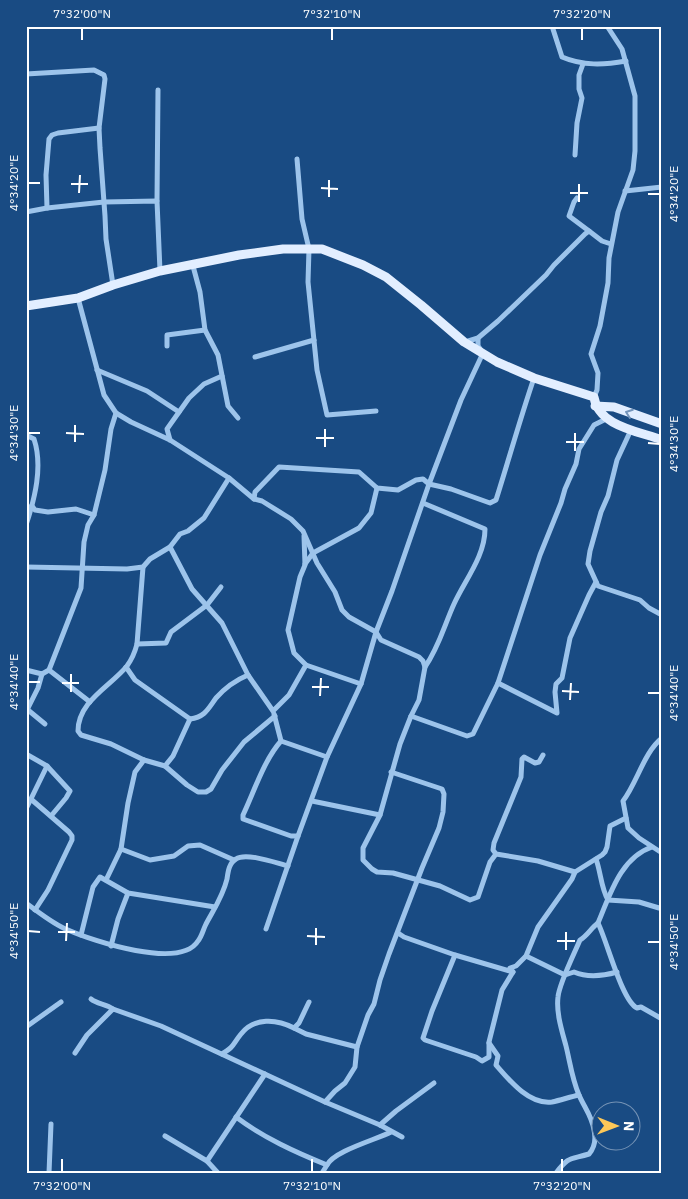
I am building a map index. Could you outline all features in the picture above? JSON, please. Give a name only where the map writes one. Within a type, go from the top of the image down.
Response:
[{"type":"main road","points":[[26,306],[78,298],[160,271],[193,266],[213,260],[266,250],[322,249],[363,265],[386,277],[464,342],[497,362],[595,402],[662,424]]},
{"type":"main road","points":[[595,402],[606,419],[662,440]]},
{"type":"street","points":[[552,26],[562,57],[574,63],[610,64],[626,61]]},
{"type":"street","points":[[595,402],[598,373],[593,364],[591,354],[600,326],[608,283],[609,258],[620,206],[635,159],[636,107],[622,48],[607,26]]},
{"type":"street","points":[[575,155],[577,123],[582,98],[579,89],[579,75],[583,64]]},
{"type":"street","points":[[26,74],[86,70],[100,72],[104,75],[99,128],[106,239],[113,285]]},
{"type":"street","points":[[158,90],[157,201],[160,271]]},
{"type":"street","points":[[47,208],[46,175],[49,139],[52,135],[58,133],[99,128]]},
{"type":"street","points":[[297,159],[302,219],[309,249],[308,282],[317,370],[327,415],[376,411]]},
{"type":"street","points":[[625,191],[662,187]]},
{"type":"street","points":[[577,198],[569,216],[602,240],[612,244]]},
{"type":"street","points":[[26,212],[104,202],[157,201]]},
{"type":"street","points":[[464,342],[478,338],[507,313],[590,231]]},
{"type":"street","points":[[193,266],[200,292],[205,330],[218,355],[228,406],[238,418]]},
{"type":"street","points":[[78,298],[104,395],[116,413],[170,440],[229,478],[254,499],[262,501],[291,519],[303,531],[317,563],[335,592],[342,610],[376,632],[381,640],[419,656],[425,667]]},
{"type":"street","points":[[167,346],[167,335],[205,330]]},
{"type":"street","points":[[266,929],[327,757],[361,684],[376,632],[429,484],[461,400],[483,353],[478,346],[478,338]]},
{"type":"street","points":[[255,357],[314,340]]},
{"type":"street","points":[[97,370],[146,391],[179,412]]},
{"type":"street","points":[[170,440],[167,429],[189,398],[204,384],[222,376]]},
{"type":"street","points":[[254,499],[255,492],[260,485],[279,467],[359,472],[377,488],[399,490],[416,480],[423,479],[429,484],[493,503],[496,500],[534,378]]},
{"type":"street","points":[[26,670],[42,674],[49,670],[81,588],[84,542],[88,525],[94,515],[105,470],[111,429],[116,413]]},
{"type":"street","points":[[411,716],[467,736],[473,734],[498,683],[540,555],[562,503],[565,489],[576,464],[579,449],[594,425],[606,419]]},
{"type":"street","points":[[625,427],[630,432],[617,460],[608,496],[601,512],[590,551],[588,564],[598,586],[640,600],[649,608],[662,615]]},
{"type":"street","points":[[26,435],[34,438],[39,452],[32,506],[26,526]]},
{"type":"street","points":[[229,478],[204,518],[188,531],[180,534],[170,547],[150,559],[143,567],[137,644],[133,656],[126,667],[90,702],[80,718],[78,731],[81,735],[112,744],[144,760],[165,766],[198,792],[206,792],[212,789],[222,770],[244,742],[274,714],[289,695],[306,665]]},
{"type":"street","points":[[361,684],[306,665],[294,653],[288,630],[300,577],[305,565],[313,553],[359,528],[371,513],[377,488]]},
{"type":"street","points":[[423,503],[485,529],[485,538],[475,564],[454,604],[441,640],[425,667],[419,700],[411,716],[391,772],[380,815],[363,848],[363,860],[377,872],[393,873],[440,886],[470,900],[478,897],[490,862],[496,854]]},
{"type":"street","points":[[32,506],[35,510],[48,512],[76,508],[94,515]]},
{"type":"street","points":[[26,510],[32,506]]},
{"type":"street","points":[[303,531],[305,565]]},
{"type":"street","points":[[170,547],[192,589],[222,623],[248,674],[274,714],[281,741]]},
{"type":"street","points":[[26,567],[128,569],[143,567]]},
{"type":"street","points":[[498,683],[557,713],[556,684],[562,678],[570,638],[596,582]]},
{"type":"street","points":[[137,644],[166,643],[172,632],[207,605],[221,587]]},
{"type":"street","points":[[126,667],[135,680],[190,719],[199,718],[208,711],[226,688],[248,674]]},
{"type":"street","points":[[49,670],[90,702]]},
{"type":"street","points":[[42,674],[38,688],[27,711],[45,724]]},
{"type":"street","points":[[165,766],[173,756],[190,719]]},
{"type":"street","points":[[662,738],[653,747],[624,801],[628,828],[662,853]]},
{"type":"street","points":[[281,741],[327,757]]},
{"type":"street","points":[[281,741],[268,761],[243,815],[243,819],[291,836],[298,836]]},
{"type":"street","points":[[26,754],[47,766],[70,791],[51,816]]},
{"type":"street","points":[[496,854],[493,850],[494,843],[521,777],[522,759],[524,757],[528,758],[535,763],[539,762],[543,755]]},
{"type":"street","points":[[106,880],[121,849],[135,772],[144,760]]},
{"type":"street","points":[[26,809],[47,766]]},
{"type":"street","points":[[325,1102],[345,1082],[355,1067],[357,1047],[368,1015],[374,1004],[388,954],[439,828],[443,812],[444,791],[439,787],[391,772]]},
{"type":"street","points":[[32,800],[72,836],[72,840],[48,890],[35,910]]},
{"type":"street","points":[[312,801],[380,815]]},
{"type":"street","points":[[514,972],[510,968],[516,966],[526,956],[538,927],[572,880],[575,872],[602,856],[607,847],[610,826],[626,818]]},
{"type":"street","points":[[121,849],[150,860],[174,856],[188,846],[200,845],[234,860]]},
{"type":"street","points":[[556,1173],[570,1158],[588,1154],[594,1148],[595,1139],[591,1116],[579,1095],[572,1075],[558,1008],[558,996],[580,940],[587,936],[592,927],[598,923],[616,879],[626,866],[644,850],[652,847]]},
{"type":"street","points":[[496,854],[538,861],[575,872]]},
{"type":"street","points":[[26,903],[54,923],[110,946],[156,954],[176,953],[195,946],[200,939],[222,895],[230,866],[234,860],[244,856],[288,866]]},
{"type":"street","points":[[596,859],[602,890],[608,900]]},
{"type":"street","points":[[81,935],[93,887],[100,877],[128,893],[215,907]]},
{"type":"street","points":[[110,946],[128,893]]},
{"type":"street","points":[[608,900],[640,902],[658,908]]},
{"type":"street","points":[[598,923],[624,990],[634,1007],[641,1007],[662,1020]]},
{"type":"street","points":[[398,933],[404,937],[514,972]]},
{"type":"street","points":[[455,954],[432,1011],[424,1038],[425,1040],[476,1057],[482,1061],[489,1057],[489,1042],[502,990],[514,972]]},
{"type":"street","points":[[526,956],[566,975],[574,972],[582,976],[617,972]]},
{"type":"street","points":[[91,999],[161,1026],[325,1102],[380,1125],[402,1137]]},
{"type":"street","points":[[26,1027],[61,1002]]},
{"type":"street","points":[[294,1028],[299,1023],[310,1002]]},
{"type":"street","points":[[75,1053],[87,1035],[113,1009]]},
{"type":"street","points":[[222,1054],[233,1048],[248,1026],[274,1020],[306,1034],[357,1047]]},
{"type":"street","points":[[489,1042],[498,1056],[496,1065],[527,1095],[538,1101],[550,1102],[579,1095]]},
{"type":"street","points":[[207,1161],[265,1074]]},
{"type":"street","points":[[380,1125],[396,1110],[434,1083]]},
{"type":"street","points":[[236,1117],[273,1140],[327,1166]]},
{"type":"street","points":[[49,1173],[51,1124]]},
{"type":"street","points":[[322,1173],[329,1162],[347,1149],[367,1143],[390,1132]]},
{"type":"street","points":[[165,1136],[207,1161],[218,1173]]}]
